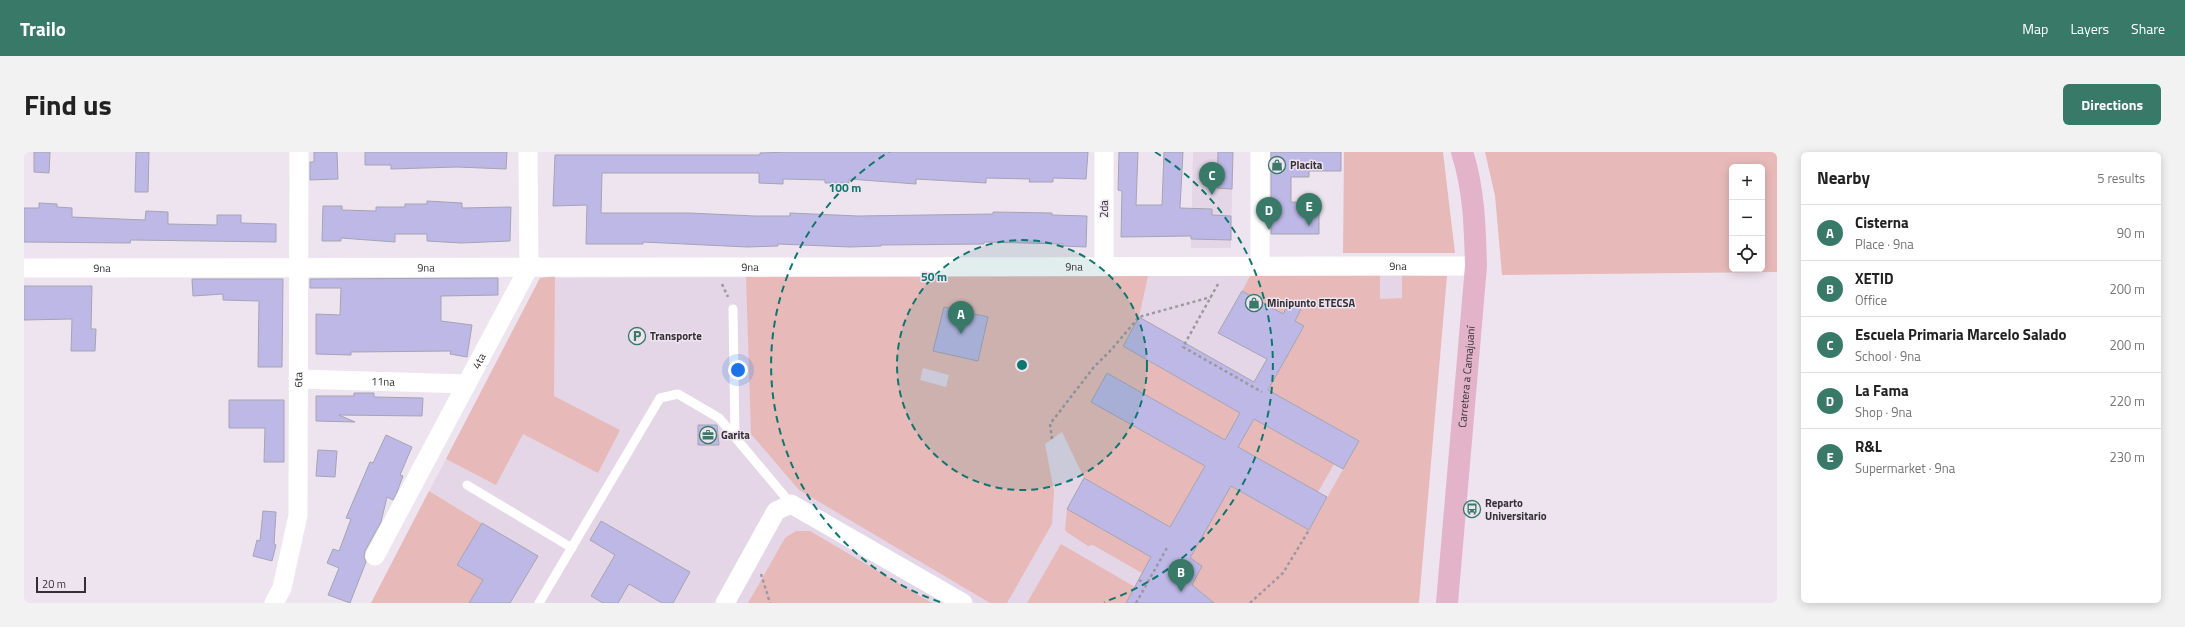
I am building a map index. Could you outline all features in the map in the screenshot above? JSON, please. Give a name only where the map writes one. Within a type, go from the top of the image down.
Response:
[{"type":"main road","name":"Carretera a Camajuaní","points":[[1447,603],[1476,266],[1475,213],[1467,166],[1462,152]]},
{"type":"street","name":"6ta","points":[[274,603],[282,588],[298,515],[299,152]]},
{"type":"street","name":"4ta","points":[[375,556],[529,268],[528,152]]},
{"type":"street","name":"2da","points":[[1104,152],[1104,266]]},
{"type":"street","points":[[1260,152],[1260,266]]},
{"type":"street","name":"9na","points":[[24,268],[1476,266]]},
{"type":"street","name":"11na","points":[[298,379],[467,384]]},
{"type":"street","points":[[725,603],[776,511],[791,504],[963,603]]},
{"type":"lane","points":[[733,309],[735,437]]},
{"type":"lane","points":[[539,603],[660,398],[678,394],[719,418],[791,504]]},
{"type":"lane","points":[[466,485],[572,548]]},
{"type":"path","points":[[1228,266],[1183,347],[1262,392]]},
{"type":"path","points":[[715,267],[733,309]]},
{"type":"path","points":[[1052,439],[1050,424],[1094,367],[1112,350],[1139,317],[1210,297]]},
{"type":"path","points":[[1250,603],[1284,573],[1309,530]]},
{"type":"path","points":[[1136,603],[1168,546]]},
{"type":"path","points":[[1138,580],[1146,584]]},
{"type":"shaded area","points":[[1193,152],[1233,152],[1231,248],[1191,248]]},
{"type":"shaded area","points":[[1344,152],[1443,152],[1455,253],[1343,253]]},
{"type":"shaded area","points":[[1485,152],[1777,152],[1777,272],[1502,275],[1495,196]]},
{"type":"shaded area","points":[[1380,275],[1380,299],[1402,298],[1402,275],[1447,276],[1419,603],[1214,603],[1174,571],[1231,486],[1309,530],[1359,441],[1268,390],[1304,326],[1295,321],[1302,307],[1291,301],[1283,314],[1242,291],[1250,276]]},
{"type":"shaded area","points":[[1402,275],[1419,603],[371,603],[540,278]]},
{"type":"shaded area","points":[[555,276],[554,396],[620,430],[598,473],[523,434],[496,485],[446,459],[540,278]]},
{"type":"shaded area","points":[[1148,276],[1139,317],[1123,346],[1240,413],[1225,440],[1107,373],[1091,402],[1205,466],[1170,527],[1084,478],[1062,432],[1045,444],[1054,491],[1052,524],[1007,603],[990,603],[799,490],[751,434],[746,277]],"holes":[[[923,368],[949,375],[946,387],[920,380]]]},
{"type":"shaded area","points":[[1254,419],[1334,464],[1318,492],[1238,447]]},
{"type":"shaded area","points":[[429,491],[483,524],[457,565],[483,580],[469,603],[371,603]]},
{"type":"shaded area","points":[[1067,509],[1151,557],[1142,573],[1093,545],[1088,546],[1068,533],[1065,530]]},
{"type":"shaded area","points":[[796,531],[810,531],[932,603],[748,603],[785,538]]},
{"type":"shaded area","points":[[1061,544],[1135,587],[1126,603],[1027,603]]},
{"type":"building","points":[[34,152],[50,152],[49,173],[34,172]]},
{"type":"building","points":[[136,152],[149,152],[148,192],[135,192]]},
{"type":"building","points":[[314,152],[337,152],[338,179],[310,180],[310,162],[314,162]]},
{"type":"building","points":[[365,152],[507,152],[506,169],[457,167],[391,169],[391,165],[365,165]]},
{"type":"building","points":[[1088,152],[1086,179],[1053,178],[1053,182],[1029,182],[1030,179],[986,178],[986,183],[916,179],[916,184],[849,179],[849,183],[825,183],[825,180],[783,179],[783,184],[759,183],[759,173],[602,173],[601,213],[689,213],[790,216],[790,213],[858,216],[993,214],[993,212],[1052,213],[1052,215],[1087,216],[1086,247],[1063,246],[1063,244],[984,242],[984,244],[881,245],[850,247],[778,244],[778,246],[747,247],[643,242],[643,244],[586,244],[587,205],[553,206],[555,155],[760,155],[760,153]]},
{"type":"building","points":[[1119,152],[1138,152],[1136,205],[1162,205],[1164,152],[1183,152],[1180,208],[1212,209],[1212,215],[1231,216],[1231,240],[1191,239],[1191,236],[1121,237],[1122,191],[1118,190]]},
{"type":"building","points":[[1218,152],[1233,152],[1232,189],[1217,188]]},
{"type":"building","points":[[1271,152],[1341,152],[1341,171],[1309,171],[1309,177],[1291,177],[1291,202],[1319,203],[1319,234],[1271,234]]},
{"type":"building","points":[[427,201],[462,203],[462,208],[511,207],[510,241],[461,243],[427,241],[427,234],[395,234],[395,242],[341,238],[341,241],[322,241],[323,206],[342,206],[342,210],[376,211],[376,207],[405,207],[405,204],[427,204]]},
{"type":"building","points":[[39,203],[57,204],[57,207],[72,208],[72,217],[145,220],[146,211],[168,212],[168,224],[217,225],[217,215],[241,215],[241,223],[276,224],[276,242],[131,240],[130,243],[24,242],[24,208],[39,208]]},
{"type":"building","points":[[498,278],[498,295],[441,296],[441,321],[472,325],[467,357],[450,354],[451,351],[351,352],[351,355],[316,354],[316,314],[340,315],[341,288],[310,288],[310,279]]},
{"type":"building","points":[[192,279],[283,279],[282,367],[258,367],[259,301],[223,300],[223,294],[193,296]]},
{"type":"building","points":[[24,286],[92,286],[91,329],[96,329],[95,351],[71,351],[72,319],[24,320]]},
{"type":"building","points":[[1242,291],[1283,314],[1291,301],[1302,307],[1295,321],[1304,326],[1268,390],[1359,441],[1343,469],[1254,419],[1238,447],[1327,497],[1309,530],[1231,486],[1190,558],[1202,566],[1192,585],[1214,603],[1126,603],[1151,557],[1067,509],[1084,478],[1170,527],[1205,466],[1091,402],[1107,373],[1225,440],[1240,413],[1123,346],[1139,317],[1254,382],[1267,359],[1218,333]]},
{"type":"building","points":[[944,307],[988,317],[978,361],[933,351]]},
{"type":"building","points":[[354,393],[374,393],[374,397],[423,398],[422,416],[339,415],[355,422],[316,421],[316,396],[354,396]]},
{"type":"building","points":[[229,400],[284,400],[284,462],[264,462],[265,428],[229,428]]},
{"type":"building","name":"Garita","points":[[698,425],[717,425],[719,445],[698,445]]},
{"type":"building","points":[[386,435],[412,447],[400,475],[403,476],[397,492],[393,500],[387,497],[381,522],[365,551],[364,557],[366,562],[350,603],[328,595],[339,568],[327,563],[333,549],[339,551],[351,519],[346,518],[370,462],[373,463]]},
{"type":"building","points":[[318,450],[337,451],[335,477],[316,476]]},
{"type":"building","points":[[263,511],[276,512],[274,544],[276,545],[272,561],[253,556],[257,540],[260,541]]},
{"type":"building","points":[[601,521],[690,572],[673,603],[662,603],[629,584],[618,603],[603,603],[591,596],[615,555],[590,540]]},
{"type":"building","points":[[482,523],[538,556],[510,603],[469,603],[483,580],[457,565]]},
{"type":"place","name":"Placita","points":[[1277,165]]},
{"type":"place","name":"Escuela Primaria Marcelo Salado","points":[[1212,195]]},
{"type":"place","name":"R&L","points":[[1309,226]]},
{"type":"place","name":"La Fama","points":[[1269,230]]},
{"type":"place","name":"Minipunto ETECSA","points":[[1254,303]]},
{"type":"place","name":"Cisterna","points":[[961,334]]},
{"type":"place","name":"Transporte","points":[[637,336]]},
{"type":"place","name":"Garita","points":[[708,435]]},
{"type":"place","name":"Reparto Universitario","points":[[1472,509]]},
{"type":"place","name":"XETID","points":[[1181,592]]}]
